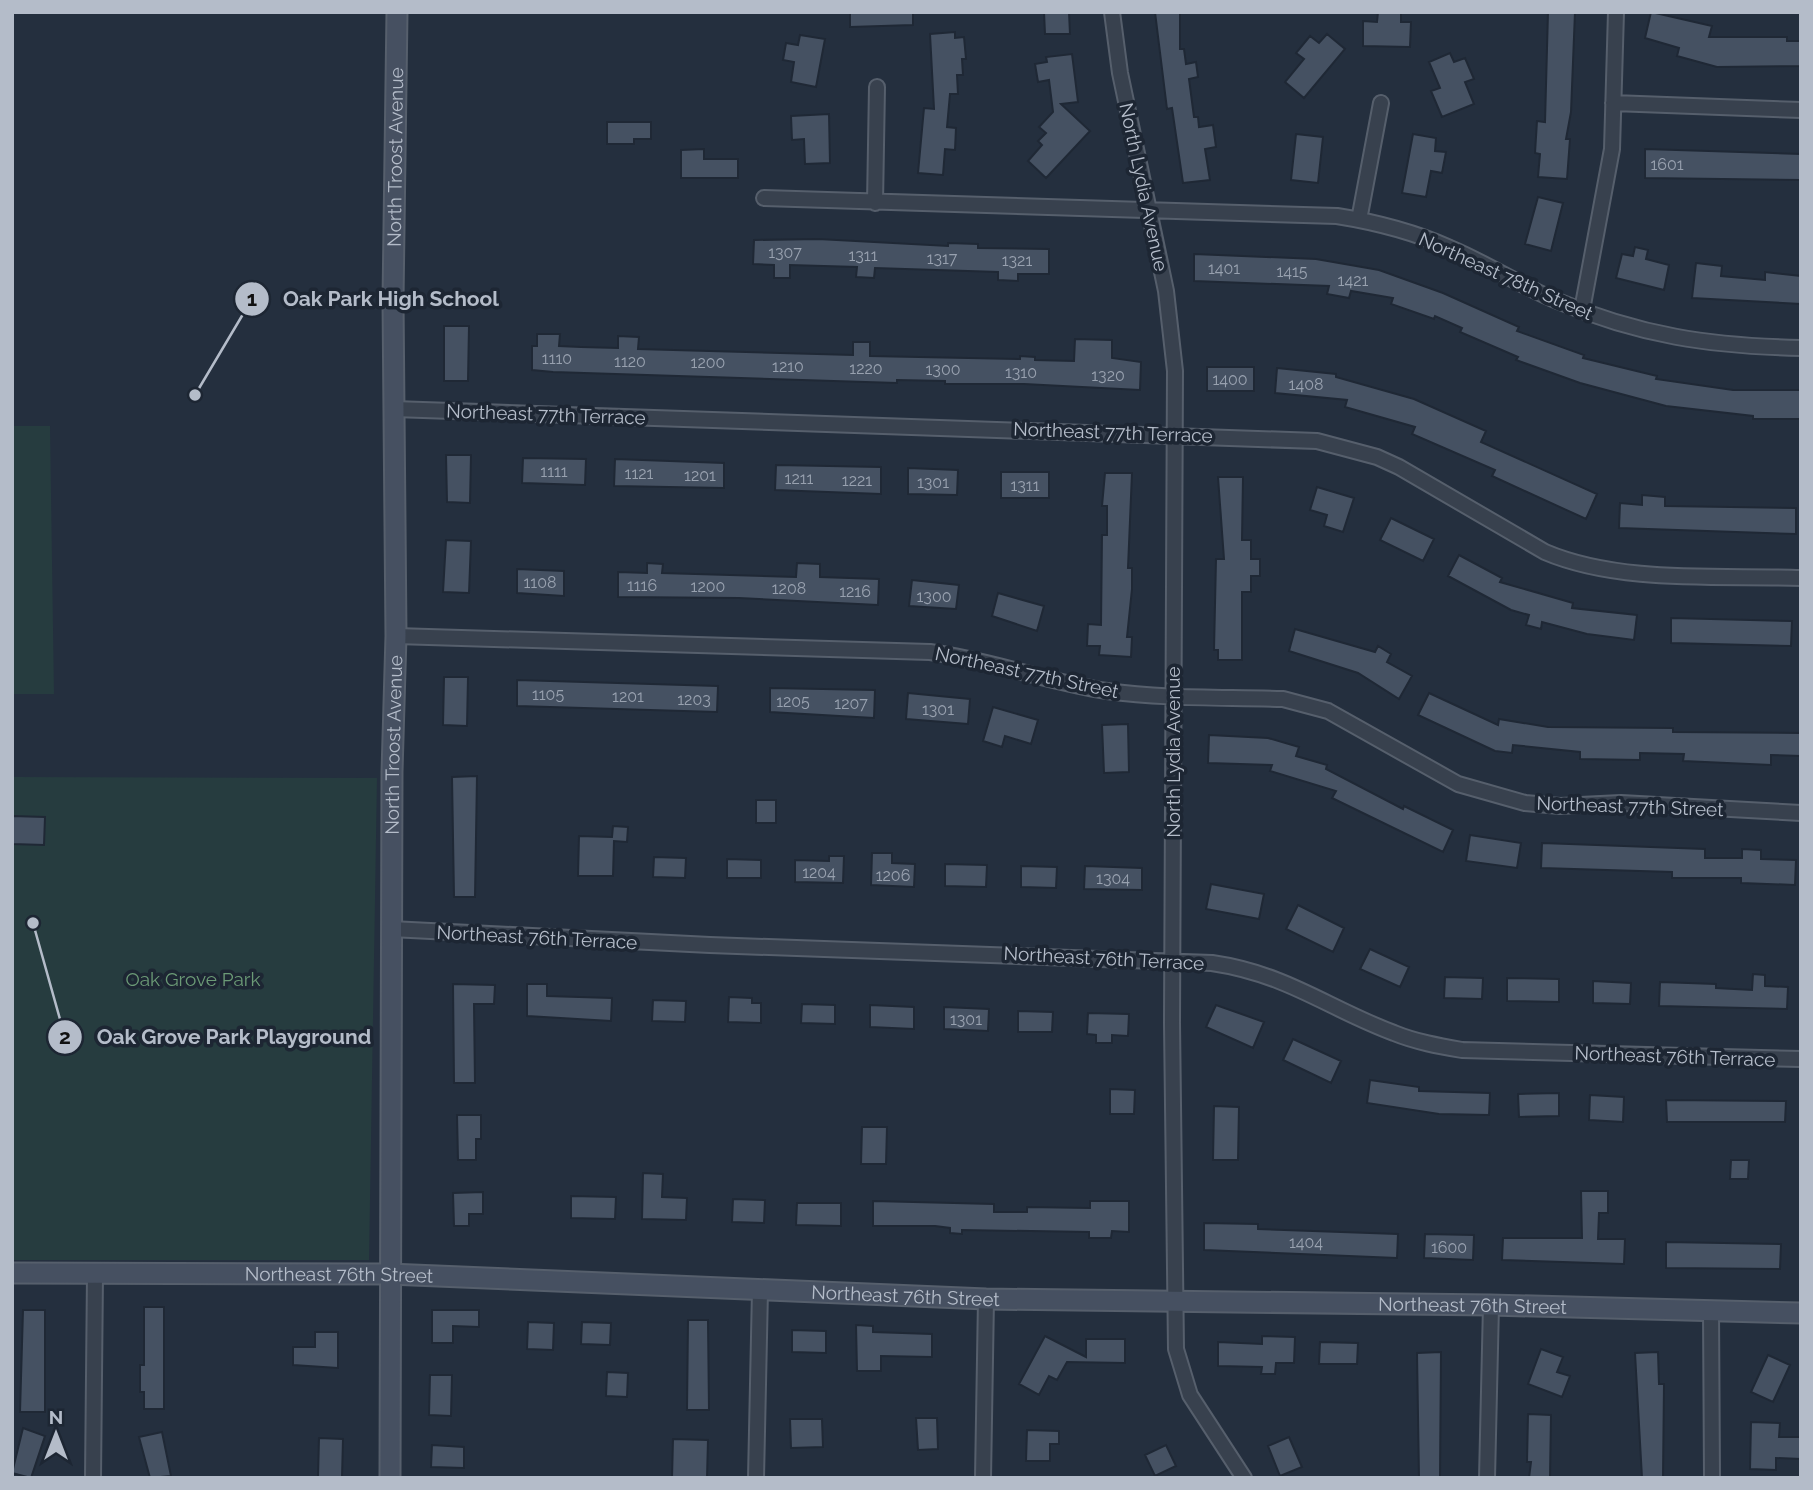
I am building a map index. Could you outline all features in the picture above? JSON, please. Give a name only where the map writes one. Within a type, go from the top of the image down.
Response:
[{"type":"street","name":"North Troost Avenue","points":[[390,1478],[397,12]]},
{"type":"street","name":"North Lydia Avenue","points":[[1112,12],[1120,73],[1173,338],[1175,433],[1172,961],[1176,1349],[1189,1395],[1200,1415],[1231,1454],[1244,1478]]},
{"type":"street","points":[[1582,310],[1612,149],[1616,12]]},
{"type":"street","points":[[875,203],[877,87]]},
{"type":"street","points":[[1359,220],[1381,103]]},
{"type":"street","points":[[1613,103],[1801,110]]},
{"type":"street","name":"Northeast 78th Street","points":[[764,198],[1312,214],[1359,220],[1448,247],[1527,287],[1582,310],[1659,335],[1707,344],[1801,348]]},
{"type":"street","name":"Northeast 77th Terrace","points":[[394,409],[1175,433],[1317,440],[1353,449],[1399,467],[1545,552],[1594,569],[1801,578]]},
{"type":"street","name":"Northeast 77th Street","points":[[396,636],[930,652],[970,657],[1055,681],[1107,691],[1283,699],[1306,703],[1328,711],[1458,784],[1525,803],[1560,806],[1621,803],[1801,813]]},
{"type":"street","name":"Northeast 76th Terrace","points":[[391,929],[710,945],[1212,963],[1263,973],[1392,1033],[1427,1044],[1462,1050],[1801,1059]]},
{"type":"street","name":"Northeast 76th Street","points":[[12,1273],[389,1274],[986,1298],[1491,1305],[1801,1313]]},
{"type":"street","points":[[93,1478],[95,1274]]},
{"type":"street","points":[[756,1478],[760,1290]]},
{"type":"street","points":[[983,1478],[986,1298]]},
{"type":"street","points":[[1487,1478],[1491,1305]]},
{"type":"street","points":[[1711,1310],[1712,1478]]},
{"type":"green space","points":[[12,426],[50,426],[54,694],[12,694]]},
{"type":"green space","name":"Oak Grove Park","points":[[12,777],[377,778],[369,1260],[12,1260]]},
{"type":"building","points":[[850,12],[913,12],[913,25],[850,27]]},
{"type":"building","points":[[1044,12],[1069,12],[1070,34],[1045,34]]},
{"type":"building","points":[[1155,12],[1180,12],[1180,49],[1184,49],[1186,64],[1196,62],[1198,77],[1189,79],[1194,117],[1198,117],[1199,127],[1213,125],[1216,147],[1205,149],[1210,180],[1183,183],[1172,108],[1167,109]]},
{"type":"building","points":[[1378,12],[1401,12],[1401,22],[1411,22],[1410,47],[1363,46],[1363,21],[1377,22]]},
{"type":"building","points":[[1548,12],[1575,12],[1571,112],[1566,139],[1570,139],[1567,179],[1538,177],[1540,154],[1535,153],[1537,121],[1545,122]]},
{"type":"building","points":[[1651,12],[1712,26],[1709,37],[1787,37],[1787,41],[1801,41],[1801,66],[1717,67],[1677,56],[1679,48],[1645,38]]},
{"type":"building","points":[[955,32],[955,38],[964,37],[966,59],[962,59],[963,75],[957,75],[958,94],[950,94],[947,127],[956,128],[955,150],[945,149],[943,175],[918,173],[924,108],[934,109],[930,34]]},
{"type":"building","points":[[1327,34],[1345,49],[1304,98],[1285,82],[1304,59],[1296,53],[1310,36],[1319,43]]},
{"type":"building","points":[[800,35],[825,39],[816,87],[791,82],[794,62],[783,60],[786,43],[798,45]]},
{"type":"building","points":[[1450,53],[1454,62],[1465,58],[1474,79],[1465,82],[1474,104],[1442,117],[1431,91],[1440,88],[1429,62]]},
{"type":"building","points":[[1072,54],[1078,102],[1061,104],[1090,131],[1046,178],[1028,161],[1042,145],[1038,141],[1046,133],[1039,127],[1053,112],[1049,80],[1038,82],[1035,64],[1047,62],[1046,57]]},
{"type":"building","points":[[829,114],[830,163],[805,164],[804,139],[792,140],[791,116]]},
{"type":"building","points":[[607,122],[651,122],[651,139],[634,139],[634,144],[607,144]]},
{"type":"building","points":[[1296,134],[1323,137],[1318,183],[1291,180]]},
{"type":"building","points":[[1413,134],[1436,138],[1435,151],[1446,152],[1442,173],[1431,171],[1426,197],[1402,193]]},
{"type":"building","points":[[704,149],[704,159],[738,159],[738,178],[681,178],[681,150]]},
{"type":"building","points":[[1645,149],[1801,154],[1801,180],[1645,178]]},
{"type":"building","points":[[1538,197],[1563,203],[1551,251],[1525,244]]},
{"type":"building","points":[[818,239],[1049,249],[1049,274],[1018,274],[1018,281],[998,280],[998,272],[875,268],[874,278],[856,277],[857,267],[790,265],[790,278],[774,278],[774,265],[753,264],[754,240]]},
{"type":"building","points":[[1635,247],[1648,250],[1646,259],[1669,265],[1664,290],[1616,278],[1622,254],[1633,256]]},
{"type":"building","points":[[1194,254],[1316,259],[1379,270],[1443,293],[1519,327],[1517,331],[1584,355],[1583,358],[1657,376],[1656,379],[1733,390],[1801,390],[1801,419],[1753,419],[1753,416],[1666,406],[1580,383],[1516,360],[1518,357],[1460,332],[1462,328],[1435,316],[1434,319],[1391,304],[1393,298],[1351,291],[1349,298],[1327,294],[1329,286],[1194,281]]},
{"type":"building","points":[[1696,263],[1722,266],[1721,276],[1765,280],[1765,272],[1801,276],[1801,304],[1692,298]]},
{"type":"building","points":[[444,326],[469,326],[468,381],[444,381]]},
{"type":"building","points":[[537,334],[560,334],[559,346],[618,348],[618,336],[639,337],[638,349],[853,355],[853,342],[870,342],[870,356],[1020,359],[1020,356],[1035,357],[1035,360],[1074,361],[1075,339],[1112,340],[1112,358],[1141,362],[1140,390],[1024,384],[945,384],[945,381],[897,380],[897,383],[553,372],[532,370],[532,346],[537,346]]},
{"type":"building","points":[[1207,367],[1254,367],[1254,391],[1207,391]]},
{"type":"building","points":[[1277,368],[1336,374],[1336,377],[1414,399],[1486,431],[1481,442],[1597,494],[1586,519],[1492,476],[1495,470],[1412,434],[1415,427],[1345,407],[1347,400],[1275,393]]},
{"type":"building","points":[[446,455],[471,455],[470,503],[447,502]]},
{"type":"building","points":[[523,458],[586,459],[585,485],[522,483]]},
{"type":"building","points":[[615,459],[724,463],[724,488],[614,486]]},
{"type":"building","points":[[776,465],[881,467],[881,494],[775,490]]},
{"type":"building","points":[[908,468],[958,470],[957,495],[908,494]]},
{"type":"building","points":[[1001,472],[1049,472],[1049,498],[1001,498]]},
{"type":"building","points":[[1105,473],[1132,473],[1128,568],[1132,568],[1132,589],[1127,637],[1132,637],[1131,657],[1099,655],[1100,646],[1087,646],[1088,624],[1101,625],[1102,535],[1107,535],[1107,506],[1102,506]]},
{"type":"building","points":[[1218,477],[1243,477],[1242,540],[1251,540],[1251,559],[1260,559],[1260,576],[1251,576],[1251,592],[1242,592],[1242,660],[1218,660],[1218,650],[1214,650],[1216,559],[1224,559]]},
{"type":"building","points":[[1317,487],[1354,498],[1343,532],[1324,526],[1327,515],[1310,510]]},
{"type":"building","points":[[1642,495],[1665,497],[1665,506],[1796,508],[1796,534],[1619,528],[1620,503],[1642,505]]},
{"type":"building","points":[[1391,518],[1434,539],[1423,561],[1380,540]]},
{"type":"building","points":[[446,540],[471,541],[469,593],[443,592]]},
{"type":"building","points":[[1459,555],[1502,578],[1500,582],[1573,603],[1572,608],[1637,615],[1634,640],[1587,634],[1542,622],[1541,629],[1526,625],[1529,615],[1511,610],[1448,576]]},
{"type":"building","points":[[647,563],[663,564],[662,573],[796,577],[797,563],[820,564],[820,577],[879,579],[878,605],[739,598],[618,597],[618,572],[647,573]]},
{"type":"building","points":[[517,569],[564,571],[564,596],[517,593]]},
{"type":"building","points":[[912,580],[959,585],[956,609],[909,606]]},
{"type":"building","points":[[998,593],[1044,606],[1037,631],[992,616]]},
{"type":"building","points":[[1671,618],[1792,621],[1791,646],[1671,643]]},
{"type":"building","points":[[1295,629],[1375,652],[1378,646],[1391,654],[1387,662],[1412,676],[1399,699],[1358,673],[1289,651]]},
{"type":"building","points":[[444,677],[468,677],[467,726],[443,725]]},
{"type":"building","points":[[517,680],[718,686],[717,712],[517,706]]},
{"type":"building","points":[[770,688],[875,690],[874,718],[770,712]]},
{"type":"building","points":[[908,693],[970,699],[968,724],[906,719]]},
{"type":"building","points":[[1429,693],[1498,725],[1499,719],[1548,727],[1801,733],[1801,756],[1771,755],[1771,765],[1683,761],[1684,754],[1640,753],[1640,760],[1580,759],[1580,752],[1513,745],[1512,753],[1495,751],[1418,715]]},
{"type":"building","points":[[993,707],[1038,720],[1031,744],[1005,736],[1002,747],[983,741]]},
{"type":"building","points":[[1128,724],[1129,772],[1104,773],[1102,725]]},
{"type":"building","points":[[1209,735],[1268,738],[1299,747],[1296,756],[1327,765],[1326,769],[1403,809],[1404,806],[1453,830],[1443,852],[1332,798],[1336,791],[1270,771],[1272,765],[1208,763]]},
{"type":"building","points":[[477,776],[475,897],[454,897],[452,777]]},
{"type":"building","points":[[756,800],[776,800],[776,823],[756,823]]},
{"type":"building","points":[[12,816],[45,817],[44,845],[12,844]]},
{"type":"building","points":[[613,826],[628,827],[627,842],[614,841],[613,876],[578,876],[579,836],[612,837]]},
{"type":"building","points":[[1470,835],[1521,843],[1517,868],[1466,861]]},
{"type":"building","points":[[1542,843],[1705,849],[1705,858],[1742,858],[1742,849],[1761,850],[1761,859],[1796,860],[1795,885],[1741,883],[1741,878],[1672,878],[1672,872],[1541,868]]},
{"type":"building","points":[[872,853],[892,853],[892,863],[915,864],[914,887],[871,885]]},
{"type":"building","points":[[829,856],[844,856],[843,883],[795,882],[795,860],[829,861]]},
{"type":"building","points":[[654,857],[686,858],[685,878],[653,877]]},
{"type":"building","points":[[727,859],[761,860],[761,878],[727,878]]},
{"type":"building","points":[[945,864],[987,865],[986,887],[945,886]]},
{"type":"building","points":[[1021,866],[1057,867],[1056,888],[1021,887]]},
{"type":"building","points":[[1085,866],[1142,868],[1142,890],[1084,889]]},
{"type":"building","points":[[1211,884],[1264,894],[1259,919],[1206,909]]},
{"type":"building","points":[[1298,905],[1344,928],[1333,952],[1286,929]]},
{"type":"building","points":[[1370,949],[1409,967],[1400,987],[1360,969]]},
{"type":"building","points":[[1753,974],[1765,975],[1765,986],[1788,987],[1787,1009],[1659,1006],[1660,982],[1716,984],[1716,988],[1752,990]]},
{"type":"building","points":[[1445,977],[1483,978],[1482,999],[1444,998]]},
{"type":"building","points":[[1507,978],[1559,979],[1559,1002],[1507,1001]]},
{"type":"building","points":[[1593,981],[1631,983],[1630,1004],[1593,1003]]},
{"type":"building","points":[[453,984],[495,985],[494,1004],[474,1004],[475,1083],[454,1083]]},
{"type":"building","points":[[527,984],[547,984],[547,996],[612,998],[611,1021],[527,1016]]},
{"type":"building","points":[[729,997],[752,998],[752,1003],[761,1003],[761,1023],[728,1022]]},
{"type":"building","points":[[653,1000],[686,1001],[685,1022],[652,1021]]},
{"type":"building","points":[[802,1004],[835,1005],[835,1024],[801,1023]]},
{"type":"building","points":[[870,1005],[914,1007],[914,1029],[870,1027]]},
{"type":"building","points":[[1216,1005],[1264,1022],[1253,1048],[1206,1027]]},
{"type":"building","points":[[944,1007],[989,1009],[988,1031],[944,1029]]},
{"type":"building","points":[[1018,1011],[1053,1012],[1052,1032],[1018,1032]]},
{"type":"building","points":[[1088,1013],[1129,1014],[1128,1036],[1112,1035],[1112,1043],[1096,1043],[1096,1035],[1087,1034]]},
{"type":"building","points":[[1293,1039],[1341,1061],[1331,1083],[1283,1060]]},
{"type":"building","points":[[1370,1080],[1419,1087],[1419,1091],[1490,1093],[1489,1115],[1439,1114],[1367,1103]]},
{"type":"building","points":[[1110,1089],[1135,1090],[1134,1114],[1110,1114]]},
{"type":"building","points":[[1559,1093],[1559,1116],[1519,1117],[1518,1094]]},
{"type":"building","points":[[1590,1095],[1624,1097],[1623,1122],[1589,1120]]},
{"type":"building","points":[[1666,1100],[1786,1101],[1785,1122],[1667,1122]]},
{"type":"building","points":[[1214,1106],[1239,1107],[1238,1160],[1213,1160]]},
{"type":"building","points":[[457,1115],[481,1115],[481,1139],[476,1139],[476,1160],[458,1160]]},
{"type":"building","points":[[862,1127],[887,1127],[886,1164],[861,1164]]},
{"type":"building","points":[[1731,1160],[1749,1160],[1748,1179],[1730,1179]]},
{"type":"building","points":[[643,1173],[663,1174],[662,1197],[687,1198],[686,1220],[642,1219]]},
{"type":"building","points":[[1581,1191],[1608,1191],[1608,1213],[1599,1213],[1598,1239],[1625,1239],[1624,1264],[1502,1260],[1503,1238],[1582,1238]]},
{"type":"building","points":[[483,1192],[483,1214],[469,1214],[469,1226],[454,1226],[453,1193]]},
{"type":"building","points":[[571,1196],[616,1197],[615,1219],[571,1218]]},
{"type":"building","points":[[733,1199],[765,1200],[764,1223],[732,1222]]},
{"type":"building","points":[[873,1201],[994,1204],[994,1212],[1027,1212],[1027,1207],[1090,1208],[1090,1201],[1129,1201],[1129,1232],[1112,1231],[1111,1238],[1089,1238],[1089,1232],[962,1230],[962,1234],[950,1233],[950,1228],[935,1226],[873,1226]]},
{"type":"building","points":[[797,1203],[841,1203],[841,1226],[796,1225]]},
{"type":"building","points":[[1204,1223],[1258,1224],[1258,1229],[1398,1234],[1397,1258],[1204,1250]]},
{"type":"building","points":[[1425,1234],[1474,1235],[1473,1260],[1424,1258]]},
{"type":"building","points":[[1666,1242],[1781,1244],[1780,1269],[1666,1268]]},
{"type":"building","points":[[144,1307],[164,1307],[164,1409],[144,1409],[144,1392],[140,1392],[140,1365],[144,1365]]},
{"type":"building","points":[[23,1310],[45,1310],[45,1412],[20,1412]]},
{"type":"building","points":[[432,1310],[479,1310],[479,1327],[453,1326],[453,1343],[432,1343]]},
{"type":"building","points":[[688,1320],[708,1320],[709,1410],[687,1410]]},
{"type":"building","points":[[528,1322],[554,1323],[553,1350],[527,1349]]},
{"type":"building","points":[[582,1322],[611,1323],[610,1345],[581,1344]]},
{"type":"building","points":[[856,1325],[873,1326],[873,1332],[932,1334],[932,1357],[881,1356],[881,1371],[857,1371]]},
{"type":"building","points":[[792,1330],[826,1331],[826,1353],[792,1352]]},
{"type":"building","points":[[315,1332],[338,1332],[338,1368],[293,1365],[293,1347],[315,1347]]},
{"type":"building","points":[[1045,1336],[1086,1357],[1086,1339],[1125,1339],[1125,1363],[1067,1362],[1057,1380],[1049,1376],[1039,1395],[1019,1384]]},
{"type":"building","points":[[1262,1336],[1295,1337],[1294,1363],[1276,1363],[1275,1374],[1261,1374],[1262,1367],[1218,1366],[1218,1342],[1262,1344]]},
{"type":"building","points":[[1320,1342],[1358,1343],[1357,1364],[1319,1364]]},
{"type":"building","points":[[1541,1349],[1563,1357],[1557,1372],[1570,1376],[1562,1397],[1528,1384]]},
{"type":"building","points":[[1441,1352],[1440,1478],[1419,1478],[1417,1353]]},
{"type":"building","points":[[1658,1352],[1659,1384],[1664,1384],[1663,1478],[1642,1478],[1635,1353]]},
{"type":"building","points":[[1768,1355],[1790,1365],[1773,1402],[1751,1392]]},
{"type":"building","points":[[607,1372],[628,1373],[627,1397],[606,1396]]},
{"type":"building","points":[[430,1375],[452,1375],[451,1416],[429,1415]]},
{"type":"building","points":[[1528,1414],[1551,1415],[1550,1478],[1529,1478],[1531,1462],[1527,1462]]},
{"type":"building","points":[[916,1418],[937,1418],[938,1449],[918,1450]]},
{"type":"building","points":[[790,1419],[822,1419],[823,1447],[791,1448]]},
{"type":"building","points":[[1751,1422],[1780,1423],[1779,1437],[1801,1437],[1801,1459],[1776,1458],[1776,1470],[1750,1469]]},
{"type":"building","points":[[23,1428],[45,1436],[31,1478],[12,1473]]},
{"type":"building","points":[[1027,1430],[1059,1431],[1059,1444],[1050,1444],[1050,1461],[1026,1461]]},
{"type":"building","points":[[162,1432],[171,1476],[150,1478],[139,1437]]},
{"type":"building","points":[[1289,1437],[1302,1467],[1280,1476],[1268,1446]]},
{"type":"building","points":[[319,1438],[343,1439],[342,1478],[318,1477]]},
{"type":"building","points":[[673,1439],[708,1440],[707,1478],[672,1478]]},
{"type":"building","points":[[432,1445],[464,1447],[464,1468],[431,1467]]},
{"type":"building","points":[[1166,1445],[1176,1466],[1155,1476],[1145,1455]]},
{"type":"place","name":"Oak Park High School","points":[[195,395]]},
{"type":"place","name":"Oak Grove Park Playground","points":[[33,923]]}]
